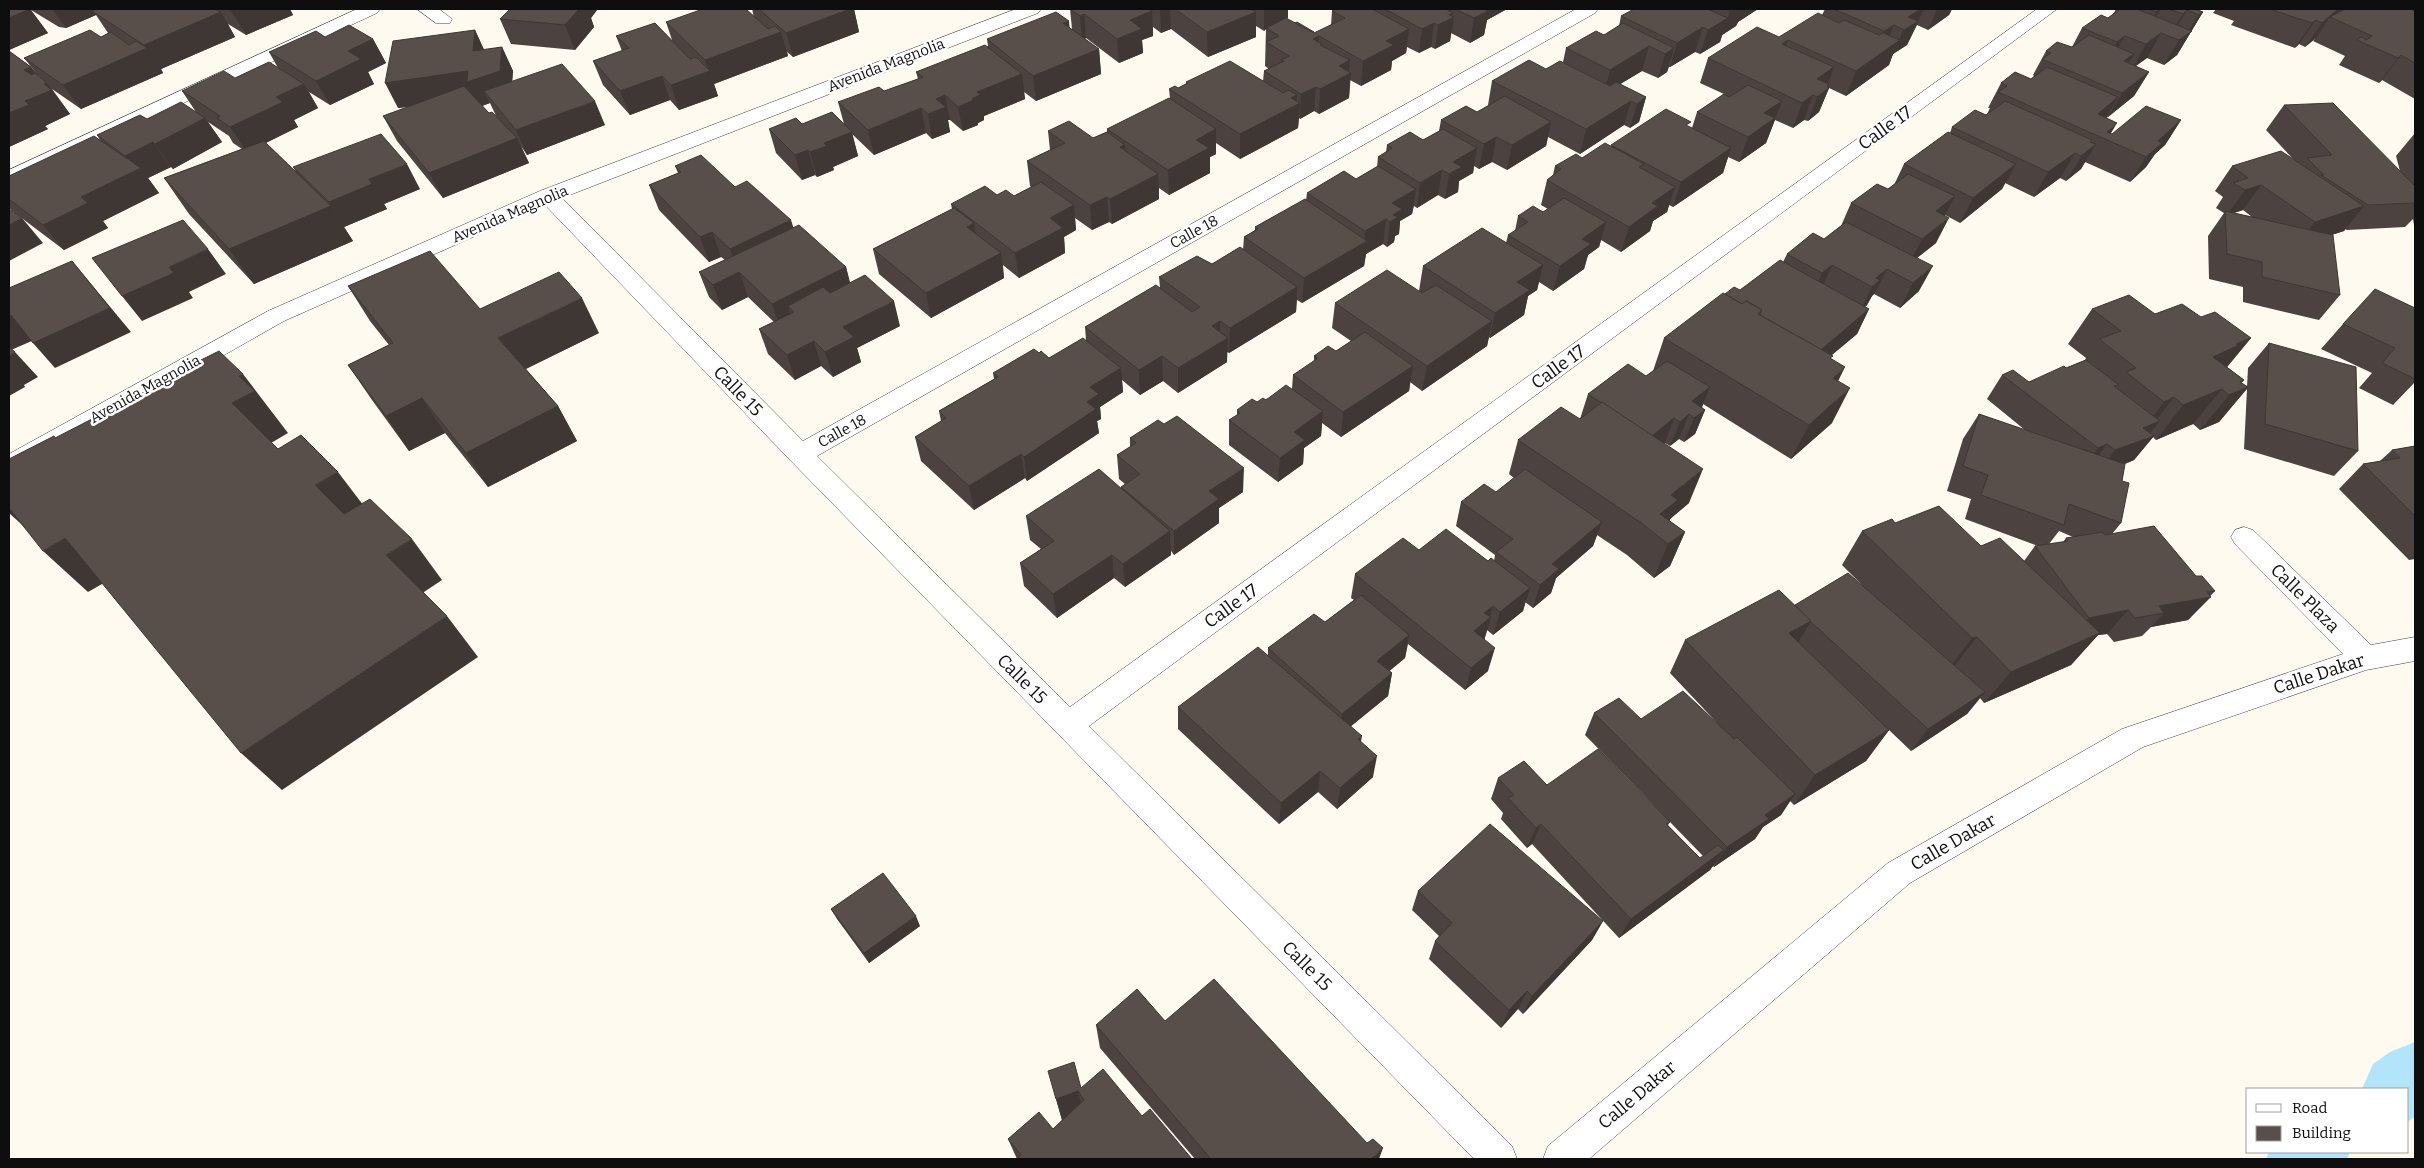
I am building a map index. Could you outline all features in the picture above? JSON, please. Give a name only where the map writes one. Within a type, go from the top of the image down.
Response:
[{"type":"street","points":[[9,178],[371,9]]},
{"type":"street","points":[[426,9],[443,19]]},
{"type":"street","name":"Avenida Magnolia","points":[[9,465],[276,316],[548,196],[1032,9]]},
{"type":"street","name":"Calle 18","points":[[800,454],[1589,9]]},
{"type":"street","name":"Calle 17","points":[[1068,725],[2048,9]]},
{"type":"street","name":"Calle 15","points":[[548,196],[800,454],[1499,1159]]},
{"type":"street","name":"Calle Plaza","points":[[2244,537],[2366,658]]},
{"type":"street","name":"Calle Dakar","points":[[1562,1159],[1899,873],[2133,738],[2366,658],[2415,649]]},
{"type":"building","points":[[9,9],[30,9],[9,18]]},
{"type":"building","points":[[97,9],[215,9],[221,12],[144,45],[92,11]]},
{"type":"building","points":[[510,9],[579,9],[565,25],[500,19]]},
{"type":"building","points":[[703,9],[746,9],[768,29],[775,26],[781,32],[705,60],[666,22]]},
{"type":"building","points":[[759,9],[850,9],[786,33]]},
{"type":"building","points":[[1070,9],[1149,9],[1152,11],[1130,20],[1142,29],[1117,39],[1084,14],[1080,16]]},
{"type":"building","points":[[1175,9],[1251,9],[1256,12],[1207,32]]},
{"type":"building","points":[[1336,9],[1372,9],[1409,29],[1386,41],[1394,45],[1363,61],[1319,36],[1313,39],[1322,44],[1320,45],[1350,60],[1339,66],[1351,73],[1320,89],[1316,87],[1301,94],[1264,71],[1284,61],[1281,60],[1289,56],[1266,42],[1279,36],[1266,28],[1286,18],[1314,33],[1345,18],[1332,11]]},
{"type":"building","points":[[1385,9],[1446,9],[1453,13],[1449,15],[1454,17],[1438,25],[1434,23],[1422,29]]},
{"type":"building","points":[[1455,9],[1484,9],[1488,11],[1474,18]]},
{"type":"building","points":[[1634,9],[1707,9],[1728,18],[1708,30],[1703,27],[1677,43],[1621,16]]},
{"type":"building","points":[[1834,9],[1921,9],[1908,17],[1918,21],[1904,30],[1894,25],[1884,31]]},
{"type":"building","points":[[2120,9],[2137,9],[2192,31],[2179,40],[2161,33],[2146,44],[2125,36],[2117,42],[2082,28],[2101,15],[2108,18]]},
{"type":"building","points":[[2148,9],[2160,9],[2156,12]]},
{"type":"building","points":[[2169,9],[2195,9],[2203,12],[2198,15],[2187,10],[2183,14]]},
{"type":"building","points":[[2269,9],[2338,9],[2322,23],[2316,20],[2312,23]]},
{"type":"building","points":[[2345,9],[2410,9],[2415,11],[2415,63],[2401,55],[2398,58],[2357,40],[2361,37],[2366,40],[2372,36],[2330,17]]},
{"type":"building","points":[[1056,12],[1069,21],[1063,23],[1099,49],[1033,76],[987,39]]},
{"type":"building","points":[[1818,13],[1839,23],[1844,20],[1879,35],[1883,33],[1900,40],[1856,71],[1788,40],[1782,44],[1834,67],[1817,79],[1829,84],[1827,86],[1829,88],[1817,97],[1813,95],[1802,103],[1708,58],[1757,27],[1779,37]]},
{"type":"building","points":[[1297,22],[1314,32],[1295,23]]},
{"type":"building","points":[[655,23],[690,59],[696,57],[710,71],[671,85],[662,76],[620,91],[593,61],[629,48],[616,36]]},
{"type":"building","points":[[1623,23],[1674,48],[1665,54],[1649,46],[1610,70],[1566,48],[1596,31],[1604,35]]},
{"type":"building","points":[[349,25],[373,39],[348,51],[361,59],[316,81],[269,52],[316,31],[325,37]]},
{"type":"building","points":[[90,30],[101,37],[111,32],[129,45],[136,41],[147,48],[63,85],[24,58]]},
{"type":"building","points":[[475,30],[473,51],[502,47],[500,71],[467,82],[468,71],[385,83],[393,41]]},
{"type":"building","points":[[2089,35],[2134,54],[2124,61],[2149,72],[2122,93],[2042,59],[2051,53],[2046,51],[2057,42],[2072,47]]},
{"type":"building","points":[[985,45],[1022,74],[977,92],[980,95],[972,99],[974,100],[958,107],[945,95],[936,99],[946,107],[928,114],[921,108],[868,130],[838,102],[879,87],[884,91],[923,77],[916,72]]},
{"type":"building","points":[[9,51],[31,67],[24,70],[32,75],[35,73],[52,90],[25,101],[29,105],[9,113]]},
{"type":"building","points":[[1529,60],[1546,69],[1560,61],[1610,86],[1616,82],[1646,97],[1637,104],[1631,101],[1586,129],[1492,81]]},
{"type":"building","points":[[1230,61],[1283,93],[1289,90],[1297,95],[1291,98],[1300,103],[1240,134],[1169,89],[1175,86],[1178,88],[1188,83],[1186,82]]},
{"type":"building","points":[[269,62],[304,84],[276,97],[283,102],[230,127],[217,118],[220,116],[182,91],[224,71],[235,78]]},
{"type":"building","points":[[562,64],[595,101],[516,130],[484,91]]},
{"type":"building","points":[[2047,67],[2118,97],[2098,114],[2117,123],[2107,132],[2112,134],[2146,106],[2181,120],[2158,141],[2162,143],[2146,157],[1998,92],[2007,86],[2001,83],[2015,72],[2031,79]]},
{"type":"building","points":[[1748,85],[1782,101],[1764,113],[1775,118],[1748,137],[1697,112],[1724,94],[1729,97]]},
{"type":"building","points":[[464,86],[489,113],[492,112],[517,138],[429,173],[383,116]]},
{"type":"building","points":[[1505,96],[1551,122],[1512,145],[1496,137],[1484,144],[1441,120],[1466,106],[1477,112]]},
{"type":"building","points":[[1169,98],[1216,129],[1196,140],[1209,148],[1168,170],[1107,129]]},
{"type":"building","points":[[2005,101],[2092,140],[2090,142],[2096,144],[2081,156],[2075,153],[2048,172],[1952,127],[1975,110],[1986,115]]},
{"type":"building","points":[[181,102],[205,118],[155,144],[153,142],[125,156],[97,135],[140,115],[147,119]]},
{"type":"building","points":[[2333,103],[2415,186],[2415,203],[2368,205],[2321,175],[2324,175],[2307,158],[2332,155],[2284,105]]},
{"type":"building","points":[[1666,109],[1691,122],[1686,125],[1731,148],[1681,182],[1611,145]]},
{"type":"building","points":[[832,112],[852,132],[824,143],[827,146],[810,152],[808,150],[795,155],[769,129],[796,118],[802,124]]},
{"type":"building","points":[[1069,121],[1093,138],[1107,132],[1125,145],[1120,147],[1158,174],[1110,199],[1107,197],[1090,205],[1027,161],[1065,143],[1048,131]]},
{"type":"building","points":[[1443,129],[1477,148],[1453,162],[1462,167],[1449,174],[1442,170],[1420,183],[1378,157],[1392,148],[1387,145],[1410,132],[1423,140]]},
{"type":"building","points":[[1948,132],[2016,164],[1973,198],[1904,164]]},
{"type":"building","points":[[381,134],[407,164],[369,179],[372,184],[329,202],[293,167]]},
{"type":"building","points":[[94,136],[141,168],[81,197],[88,203],[43,225],[9,199],[9,176]]},
{"type":"building","points":[[264,141],[331,206],[229,249],[164,178]]},
{"type":"building","points":[[1605,143],[1644,164],[1639,167],[1675,187],[1652,203],[1658,206],[1629,227],[1547,180],[1561,169],[1555,166],[1576,154],[1582,158]]},
{"type":"building","points":[[2281,151],[2364,206],[2315,222],[2261,185],[2245,190],[2233,183],[2248,178],[2232,166]]},
{"type":"building","points":[[701,155],[735,187],[747,181],[791,220],[730,249],[712,232],[700,237],[649,185],[681,172],[675,166]]},
{"type":"building","points":[[1378,166],[1416,189],[1392,203],[1402,209],[1393,215],[1398,217],[1390,222],[1386,219],[1365,231],[1307,193],[1344,171],[1356,179]]},
{"type":"building","points":[[1908,174],[1955,196],[1936,211],[1949,218],[1922,239],[1851,203],[1877,184],[1888,189]]},
{"type":"building","points":[[1041,182],[1074,205],[1050,218],[1063,228],[1015,253],[951,204],[985,186],[997,195],[1006,190],[1014,196]]},
{"type":"building","points":[[1564,198],[1606,222],[1582,239],[1591,244],[1560,266],[1508,235],[1528,222],[1518,216],[1533,206],[1543,212]]},
{"type":"building","points":[[1305,199],[1367,241],[1304,278],[1244,237],[1258,229],[1255,227]]},
{"type":"building","points":[[954,208],[974,223],[967,227],[1001,253],[926,293],[873,249]]},
{"type":"building","points":[[9,209],[22,218],[9,225]]},
{"type":"building","points":[[2225,211],[2333,235],[2340,295],[2262,277],[2262,262],[2227,254]]},
{"type":"building","points":[[183,220],[208,249],[169,267],[174,273],[122,296],[92,258]]},
{"type":"building","points":[[1846,222],[1933,266],[1913,283],[1887,269],[1876,278],[1880,280],[1872,287],[1832,265],[1822,273],[1787,254],[1813,233],[1824,239]]},
{"type":"building","points":[[799,225],[846,267],[772,304],[739,272],[713,285],[699,272]]},
{"type":"building","points":[[1482,228],[1543,265],[1517,282],[1530,290],[1495,313],[1423,266]]},
{"type":"building","points":[[1240,247],[1297,287],[1230,328],[1220,321],[1212,326],[1228,338],[1178,368],[1162,356],[1139,370],[1085,327],[1156,285],[1192,312],[1200,307],[1159,277],[1197,256],[1212,264]]},
{"type":"building","points":[[430,251],[480,309],[559,272],[582,298],[498,338],[558,406],[466,453],[422,398],[386,416],[348,365],[393,343],[348,286]]},
{"type":"building","points":[[1780,260],[1869,309],[1821,350],[1760,315],[1762,310],[1746,301],[1742,304],[1725,294],[1734,287],[1740,290]]},
{"type":"building","points":[[72,261],[110,308],[33,343],[11,315],[9,316],[9,288]]},
{"type":"building","points":[[1387,270],[1422,293],[1436,285],[1492,321],[1427,366],[1335,303]]},
{"type":"building","points":[[865,275],[894,301],[843,327],[854,337],[825,352],[814,341],[787,355],[759,329],[794,312],[788,306],[823,287],[830,293]]},
{"type":"building","points":[[2375,289],[2415,308],[2415,379],[2382,363],[2395,348],[2343,324]]},
{"type":"building","points":[[1723,293],[1742,304],[1746,301],[1762,310],[1758,314],[1833,356],[1830,358],[1845,367],[1833,378],[1850,388],[1809,425],[1664,338]]},
{"type":"building","points":[[2129,295],[2155,314],[2182,304],[2201,317],[2215,312],[2251,338],[2213,357],[2244,380],[2240,382],[2248,387],[2229,395],[2222,389],[2183,405],[2174,397],[2164,402],[2126,372],[2136,368],[2099,339],[2121,331],[2092,309]]},
{"type":"building","points":[[1365,332],[1413,366],[1343,412],[1293,375],[1318,358],[1314,356],[1328,346],[1336,351]]},
{"type":"building","points":[[1083,338],[1121,368],[1090,387],[1099,394],[1087,402],[1096,409],[1024,457],[1021,454],[969,486],[915,437],[946,418],[939,411],[998,377],[993,373],[1034,349],[1039,353],[1041,351],[1049,358]]},
{"type":"building","points":[[2269,343],[2356,367],[2358,451],[2265,424]]},
{"type":"building","points":[[9,347],[15,352],[9,356]]},
{"type":"building","points":[[219,351],[243,374],[239,376],[255,391],[232,403],[278,449],[301,435],[338,472],[315,485],[344,514],[370,499],[412,539],[386,555],[447,616],[241,753],[65,538],[43,551],[9,508],[9,459],[54,436],[55,438],[195,366],[193,364]]},
{"type":"building","points":[[2086,360],[2119,385],[2114,386],[2160,421],[2143,428],[2154,436],[2115,450],[2107,444],[2098,448],[2002,375],[2013,370],[2029,382],[2064,366],[2066,368]]},
{"type":"building","points":[[1667,361],[1710,387],[1692,401],[1705,410],[1694,418],[1689,414],[1680,422],[1674,418],[1652,436],[1588,394],[1628,364],[1646,376]]},
{"type":"building","points":[[1286,385],[1323,411],[1294,432],[1305,440],[1280,458],[1229,420],[1240,413],[1237,410],[1252,399],[1257,402],[1263,398],[1266,400]]},
{"type":"building","points":[[1602,402],[1703,469],[1671,495],[1678,500],[1660,514],[1685,532],[1668,544],[1640,522],[1518,440],[1561,407],[1580,419]]},
{"type":"building","points":[[1979,414],[2125,464],[2122,481],[2129,483],[2121,523],[2069,504],[2064,525],[1981,495],[1988,475],[1963,466]]},
{"type":"building","points":[[1177,416],[1244,468],[1209,491],[1219,499],[1174,531],[1121,487],[1140,474],[1117,455],[1136,443],[1130,438],[1158,420],[1164,424]]},
{"type":"building","points":[[2415,446],[2415,516],[2363,464],[2400,458],[2392,450]]},
{"type":"building","points":[[1099,469],[1170,531],[1123,564],[1112,555],[1053,594],[1020,563],[1054,541],[1026,516]]},
{"type":"building","points":[[1525,469],[1602,522],[1552,564],[1559,569],[1540,585],[1496,552],[1513,539],[1461,502],[1484,484],[1496,492]]},
{"type":"building","points":[[1939,506],[1981,546],[2000,538],[2100,633],[2011,672],[1977,637],[1972,638],[1862,531],[1892,519],[1895,523]]},
{"type":"building","points":[[2154,526],[2196,576],[2202,576],[2215,591],[2207,592],[2211,597],[2159,606],[2164,613],[2135,618],[2128,610],[2089,618],[2035,546],[2068,541],[2066,538],[2102,532],[2105,535]]},
{"type":"building","points":[[1446,529],[1488,561],[1491,558],[1530,588],[1500,612],[1493,606],[1484,613],[1491,617],[1474,631],[1495,648],[1471,668],[1355,574],[1403,538],[1419,550]]},
{"type":"building","points":[[1848,573],[1985,692],[1928,729],[1795,605]]},
{"type":"building","points":[[1779,590],[1811,621],[1789,633],[1889,730],[1815,775],[1685,640]]},
{"type":"building","points":[[1361,595],[1409,635],[1377,661],[1392,673],[1342,714],[1268,648],[1314,614],[1325,622]]},
{"type":"building","points":[[1258,647],[1362,736],[1358,739],[1377,756],[1340,788],[1320,771],[1281,803],[1178,707]]},
{"type":"building","points":[[1683,691],[1734,739],[1737,737],[1795,794],[1765,815],[1769,819],[1727,847],[1594,713],[1619,698],[1641,719]]},
{"type":"building","points":[[1598,749],[1670,822],[1666,824],[1700,858],[1718,845],[1724,850],[1631,919],[1541,824],[1536,828],[1508,798],[1514,795],[1498,778],[1524,761],[1547,785]]},
{"type":"building","points":[[1490,824],[1603,921],[1532,996],[1527,991],[1509,1010],[1435,941],[1452,923],[1418,891]]},
{"type":"building","points":[[883,873],[916,916],[864,953],[831,909]]},
{"type":"building","points":[[1214,979],[1367,1143],[1373,1139],[1383,1148],[1371,1159],[1211,1159],[1096,1025],[1137,989],[1165,1021]]},
{"type":"building","points":[[1074,1062],[1081,1088],[1103,1069],[1142,1116],[1150,1109],[1192,1159],[1017,1159],[1021,1155],[1008,1139],[1039,1112],[1053,1129],[1084,1100],[1078,1091],[1056,1099],[1048,1071]]},
{"type":"waterway","points":[[2399,1088],[2415,1077]]},
{"type":"waterway","points":[[2303,1159],[2312,1153]]}]
